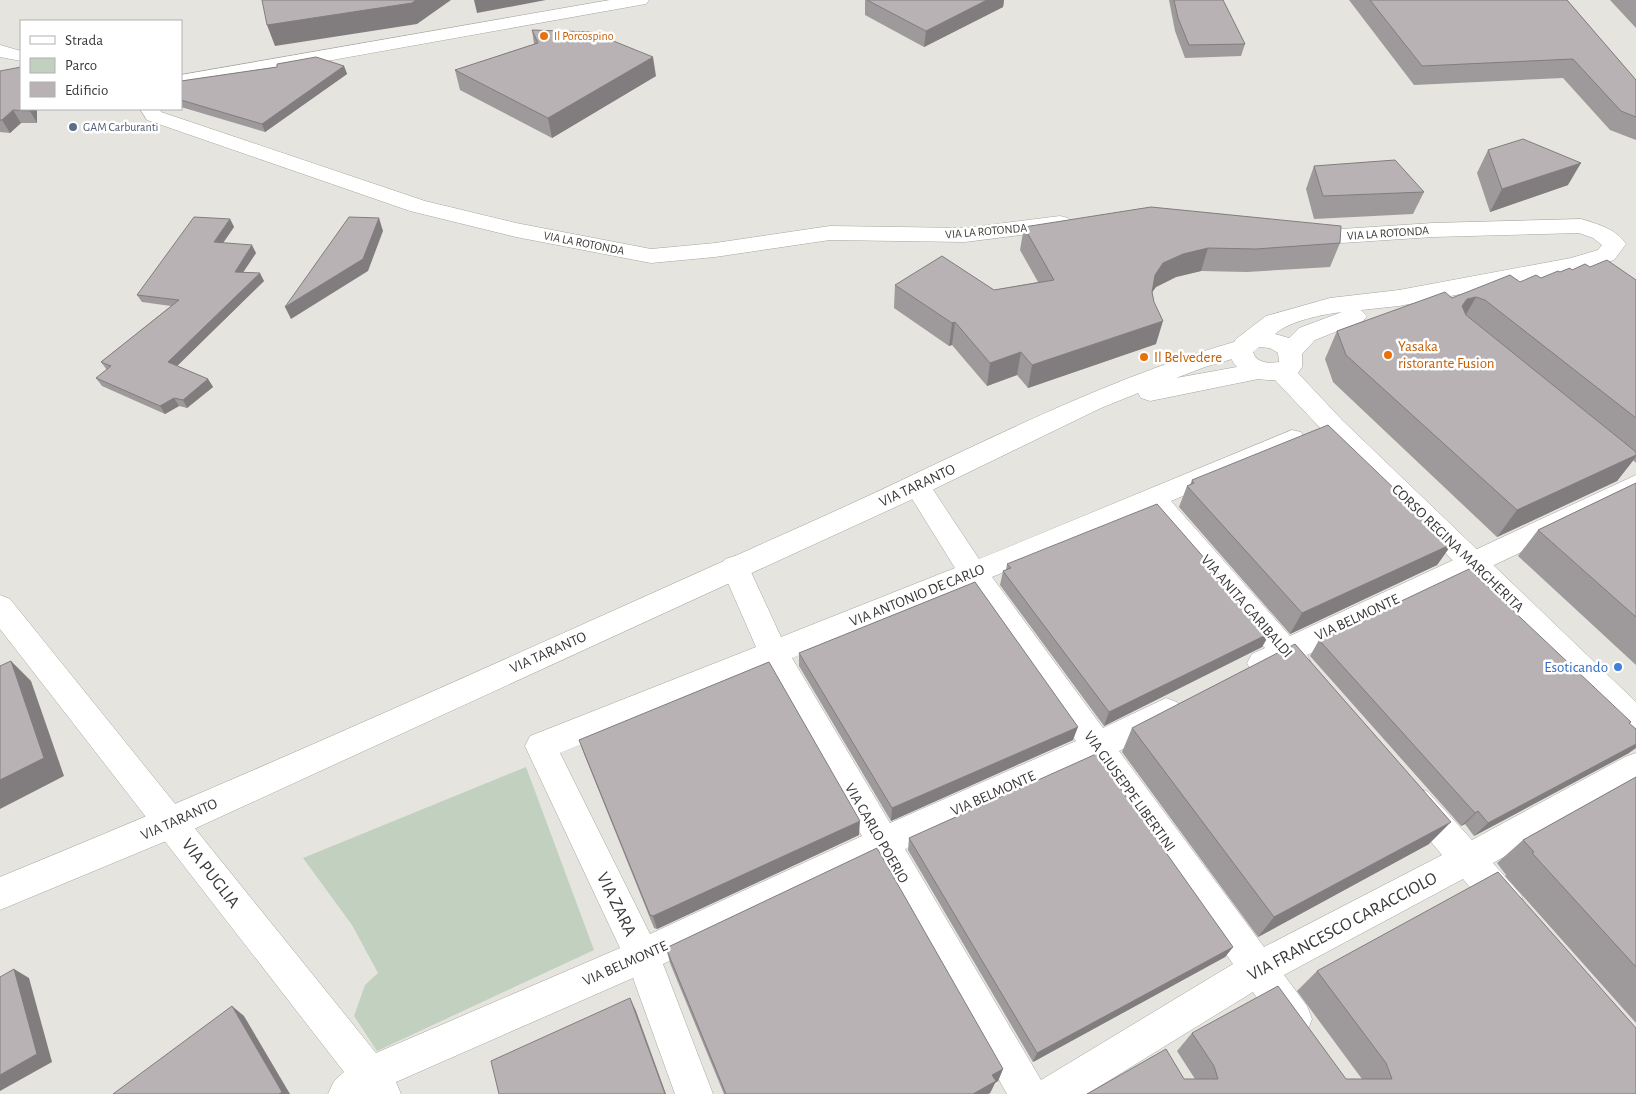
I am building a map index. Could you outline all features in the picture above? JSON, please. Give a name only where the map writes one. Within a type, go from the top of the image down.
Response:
[{"type":"street","points":[[182,81],[640,0]]},
{"type":"street","points":[[0,50],[20,56]]},
{"type":"street","name":"VIA LA ROTONDA","points":[[151,110],[154,116],[418,206],[516,230],[651,256],[715,250],[830,233],[964,235],[1081,221]]},
{"type":"street","name":"VIA LA ROTONDA","points":[[1247,343],[1274,322],[1330,306],[1399,298],[1574,264],[1606,255],[1615,244],[1601,233],[1581,226],[1554,225],[1326,237],[1280,232]]},
{"type":"street","points":[[1574,264],[1598,281]]},
{"type":"street","name":"VIA LA ROTONDA","points":[[1277,365],[1307,334],[1399,298]]},
{"type":"street","points":[[1269,339],[1280,343],[1277,365],[1245,363],[1240,354],[1247,343],[1269,339]]},
{"type":"street","name":"VIA TARANTO","points":[[0,894],[171,823],[917,486],[1092,402],[1247,343]]},
{"type":"street","name":"VIA TARANTO","points":[[1092,402],[1277,365]]},
{"type":"street","name":"CORSO REGINA MARGHERITA","points":[[1277,365],[1333,426],[1636,722]]},
{"type":"street","name":"VIA ANTONIO DE CARLO","points":[[541,746],[973,573],[1292,440]]},
{"type":"street","name":"VIA BELMONTE","points":[[1234,677],[1472,563],[1631,478]]},
{"type":"street","name":"VIA GIUSEPPE LIBERTINI","points":[[917,486],[973,573],[1308,1039]]},
{"type":"street","name":"VIA ANITA GARIBALDI","points":[[1153,499],[1318,688]]},
{"type":"street","name":"VIA CARLO POERIO","points":[[735,567],[773,652],[1028,1094]]},
{"type":"street","name":"VIA PUGLIA","points":[[0,607],[109,748],[171,823],[366,1088]]},
{"type":"street","name":"VIA BELMONTE","points":[[366,1088],[882,843],[1098,746],[1192,698]]},
{"type":"street","name":"VIA ZARA","points":[[541,746],[642,956],[694,1094]]},
{"type":"street","name":"VIA FRANCESCO CARACCIOLO","points":[[1052,1094],[1258,969],[1468,860],[1636,767]]},
{"type":"street","points":[[1396,778],[1526,927]]},
{"type":"green space","points":[[526,767],[594,950],[377,1051],[354,1016],[365,985],[378,973],[352,925],[303,858]]},
{"type":"building","points":[[262,0],[416,0],[412,3],[267,25]]},
{"type":"building","points":[[867,0],[987,0],[926,31]]},
{"type":"building","points":[[1174,0],[1223,0],[1245,44],[1189,45],[1178,18]]},
{"type":"building","points":[[1370,0],[1567,0],[1636,80],[1636,117],[1621,111],[1573,59],[1422,66]]},
{"type":"building","points":[[532,30],[591,32],[653,57],[548,118],[455,70],[538,43]]},
{"type":"building","points":[[316,57],[344,66],[262,124],[182,100],[182,81],[277,67],[277,64]]},
{"type":"building","points":[[20,67],[20,110],[30,111],[13,110],[0,120],[0,71]]},
{"type":"building","points":[[1523,139],[1581,163],[1502,189],[1488,150]]},
{"type":"building","points":[[1395,160],[1424,192],[1323,196],[1314,166]]},
{"type":"building","points":[[1151,207],[1341,226],[1340,243],[1256,249],[1208,248],[1183,254],[1163,263],[1155,275],[1152,292],[1154,302],[1163,321],[1032,365],[1021,352],[990,363],[955,322],[952,323],[895,285],[942,256],[994,290],[1054,280],[1024,227]]},
{"type":"building","points":[[194,217],[230,219],[214,242],[252,245],[235,272],[260,273],[168,362],[208,379],[183,400],[174,398],[160,406],[96,378],[111,366],[101,362],[179,300],[137,295]]},
{"type":"building","points":[[349,217],[379,218],[363,259],[285,307]]},
{"type":"building","points":[[1607,260],[1636,280],[1636,418],[1485,300],[1476,297],[1467,299],[1462,306],[1466,315],[1636,452],[1636,455],[1517,510],[1346,355],[1337,331],[1445,292],[1452,298],[1510,275],[1520,282],[1536,275],[1541,278],[1558,271],[1570,268],[1572,270],[1585,264],[1590,267]]},
{"type":"building","points":[[1328,425],[1452,544],[1302,613],[1187,486],[1194,483],[1192,480]]},
{"type":"building","points":[[1636,483],[1636,617],[1538,530]]},
{"type":"building","points":[[1157,504],[1270,633],[1109,712],[1003,571],[1011,568],[1007,564]]},
{"type":"building","points":[[1469,569],[1631,722],[1629,723],[1636,729],[1636,744],[1488,823],[1478,811],[1475,813],[1319,640]]},
{"type":"building","points":[[975,582],[1078,727],[892,808],[799,653]]},
{"type":"building","points":[[1295,644],[1451,822],[1274,917],[1132,728]]},
{"type":"building","points":[[11,661],[44,758],[0,780],[0,666]]},
{"type":"building","points":[[769,662],[860,821],[653,916],[650,915],[579,740]]},
{"type":"building","points":[[1096,754],[1233,947],[1037,1053],[909,838]]},
{"type":"building","points":[[1636,777],[1636,967],[1532,853],[1534,852],[1523,840]]},
{"type":"building","points":[[877,848],[1003,1069],[992,1075],[996,1081],[973,1094],[726,1094],[666,948]]},
{"type":"building","points":[[1498,872],[1636,1028],[1636,1094],[1087,1094],[1166,1049],[1184,1079],[1218,1079],[1214,1066],[1192,1033],[1278,986],[1346,1079],[1392,1079],[1386,1063],[1317,971]]},
{"type":"building","points":[[14,969],[37,1054],[0,1075],[0,977]]},
{"type":"building","points":[[630,998],[665,1094],[499,1094],[491,1061]]},
{"type":"building","points":[[232,1006],[282,1092],[279,1094],[113,1094]]},
{"type":"place","name":"Il Porcospino","points":[[544,36]]},
{"type":"place","name":"GAM Carburanti","points":[[73,127]]},
{"type":"place","name":"Yasaka ristorante Fusion","points":[[1388,355]]},
{"type":"place","name":"Il Belvedere","points":[[1144,357]]},
{"type":"place","name":"Esoticando","points":[[1618,667]]}]
